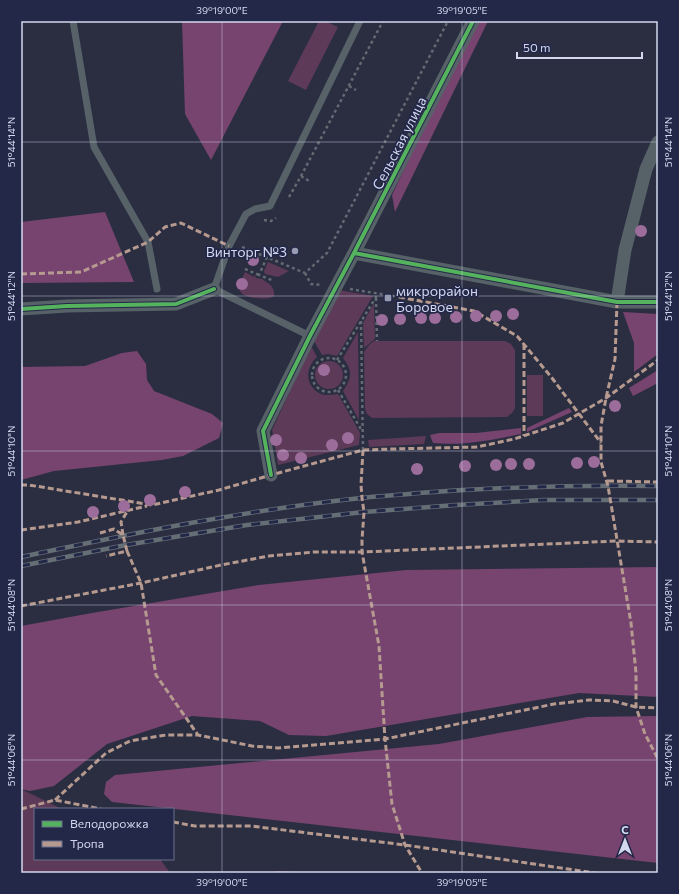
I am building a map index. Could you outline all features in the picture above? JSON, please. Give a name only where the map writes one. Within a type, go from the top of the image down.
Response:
[{"type":"street","name":"Сельская улица","points":[[271,475],[263,431],[310,336],[344,274],[473,21]]},
{"type":"street","points":[[617,302],[625,250],[646,169],[658,142]]},
{"type":"street","points":[[354,253],[617,302],[658,302]]},
{"type":"street","points":[[21,309],[67,306],[176,304],[214,289]]},
{"type":"lane","points":[[73,21],[94,147],[148,242],[157,289]]},
{"type":"lane","points":[[310,336],[214,289],[229,246],[246,214],[255,209],[270,206],[360,21]]},
{"type":"path","points":[[286,203],[383,21]]},
{"type":"path","points":[[305,273],[327,253],[448,21]]},
{"type":"path","points":[[349,86],[356,90]]},
{"type":"path","points":[[301,176],[309,181]]},
{"type":"path","points":[[259,220],[271,221],[278,216]]},
{"type":"path","points":[[237,245],[305,273],[311,284],[337,286],[399,297]]},
{"type":"path","points":[[259,275],[267,257]]},
{"type":"path","points":[[246,269],[274,281]]},
{"type":"path","points":[[337,360],[378,294]]},
{"type":"path","points":[[376,298],[377,341]]},
{"type":"path","points":[[361,321],[363,450]]},
{"type":"path","points":[[327,358],[337,360],[345,368],[346,378],[344,384],[334,392],[321,391],[314,383],[312,373],[313,368],[316,363],[327,358]]},
{"type":"path","points":[[338,390],[363,432]]},
{"type":"shaded area","points":[[182,21],[283,21],[211,160],[185,114]]},
{"type":"shaded area","points":[[319,21],[325,21],[338,27],[306,90],[288,81]]},
{"type":"shaded area","points":[[474,21],[488,21],[395,212],[392,195]]},
{"type":"shaded area","points":[[105,212],[134,282],[21,283],[21,222]]},
{"type":"shaded area","points":[[268,262],[289,271],[278,277],[265,274],[264,271]]},
{"type":"shaded area","points":[[245,272],[254,277],[255,275],[256,278],[263,279],[270,284],[274,290],[274,296],[271,298],[258,298],[249,297],[242,294],[238,287]]},
{"type":"shaded area","points":[[338,290],[373,296],[337,356],[328,354],[322,355],[314,341]]},
{"type":"shaded area","points":[[374,303],[375,339],[364,348],[363,323]]},
{"type":"shaded area","points":[[623,312],[658,314],[658,354],[634,372],[634,343]]},
{"type":"shaded area","points":[[358,332],[359,420],[343,391],[350,378],[350,371],[343,358]]},
{"type":"shaded area","points":[[374,341],[505,341],[511,344],[515,350],[515,408],[507,417],[372,418],[367,414],[365,409],[364,352]]},
{"type":"shaded area","points":[[311,346],[317,357],[313,361],[309,370],[308,375],[311,385],[321,394],[338,394],[360,433],[359,445],[278,465],[272,430]]},
{"type":"shaded area","points":[[137,351],[146,364],[147,380],[154,391],[212,414],[223,423],[219,438],[183,456],[162,460],[54,471],[21,480],[21,367],[85,366],[122,353]]},
{"type":"shaded area","points":[[329,361],[339,365],[343,375],[339,385],[329,389],[319,385],[315,375],[319,365]]},
{"type":"shaded area","points":[[658,370],[658,383],[633,396],[629,388]]},
{"type":"shaded area","points":[[527,375],[543,375],[543,416],[527,416]]},
{"type":"shaded area","points":[[569,408],[572,412],[527,432],[527,428]]},
{"type":"shaded area","points":[[521,428],[521,434],[455,444],[433,443],[430,435],[439,433],[476,433]]},
{"type":"shaded area","points":[[426,436],[424,444],[369,447],[368,440]]},
{"type":"shaded area","points":[[658,567],[658,697],[579,693],[326,736],[289,735],[260,721],[192,716],[107,744],[54,786],[30,791],[21,789],[21,626],[259,585],[406,570]]},
{"type":"shaded area","points":[[658,716],[658,863],[112,802],[104,794],[106,782],[115,775],[439,744],[587,717]]},
{"type":"shaded area","points":[[21,789],[60,808],[34,808],[34,860],[161,860],[170,873],[21,873]]},
{"type":"shaded area","points":[[278,871],[319,873],[266,873]]},
{"type":"railway","points":[[21,557],[148,531],[233,516],[361,498],[509,488],[568,486],[658,486]]},
{"type":"railway","points":[[21,566],[126,545],[247,525],[364,512],[544,500],[658,500]]},
{"type":"marked path","points":[[21,274],[81,272],[148,242],[165,227],[181,223],[229,246]]},
{"type":"marked path","points":[[399,297],[474,311],[517,336],[552,378],[601,443]]},
{"type":"marked path","points":[[617,302],[615,359],[601,426],[601,462],[608,486],[631,623],[636,673],[636,707],[645,734],[658,759]]},
{"type":"marked path","points":[[524,344],[524,436]]},
{"type":"marked path","points":[[21,485],[29,485],[152,505],[219,490],[363,450],[477,447],[514,439],[563,423],[606,398],[658,360]]},
{"type":"marked path","points":[[363,450],[361,485],[364,512],[362,552],[379,646],[385,739],[392,804],[405,845],[422,873]]},
{"type":"marked path","points":[[608,481],[658,482]]},
{"type":"marked path","points":[[21,530],[78,522],[147,506]]},
{"type":"marked path","points":[[123,535],[121,522],[128,510]]},
{"type":"marked path","points":[[100,533],[114,529],[123,535],[127,551],[106,556]]},
{"type":"marked path","points":[[21,606],[269,556],[314,552],[362,552],[617,541],[658,542]]},
{"type":"marked path","points":[[127,551],[141,583],[156,675],[198,735]]},
{"type":"marked path","points":[[55,800],[106,753],[130,741],[166,735],[198,735],[252,746],[278,748],[385,739],[554,704],[589,700],[613,701],[636,707],[658,708]]},
{"type":"marked path","points":[[21,809],[55,800],[96,808]]},
{"type":"marked path","points":[[174,822],[195,826],[251,826],[405,845],[595,873]]},
{"type":"cycle path","points":[[271,475],[263,431],[310,336],[473,21]]},
{"type":"cycle path","points":[[354,253],[617,302],[658,302]]},
{"type":"cycle path","points":[[21,309],[67,306],[176,304],[214,289]]},
{"type":"place","name":"Винторг №3","points":[[295,251]]},
{"type":"place","name":"микрорайон Боровое","points":[[388,298]]}]
